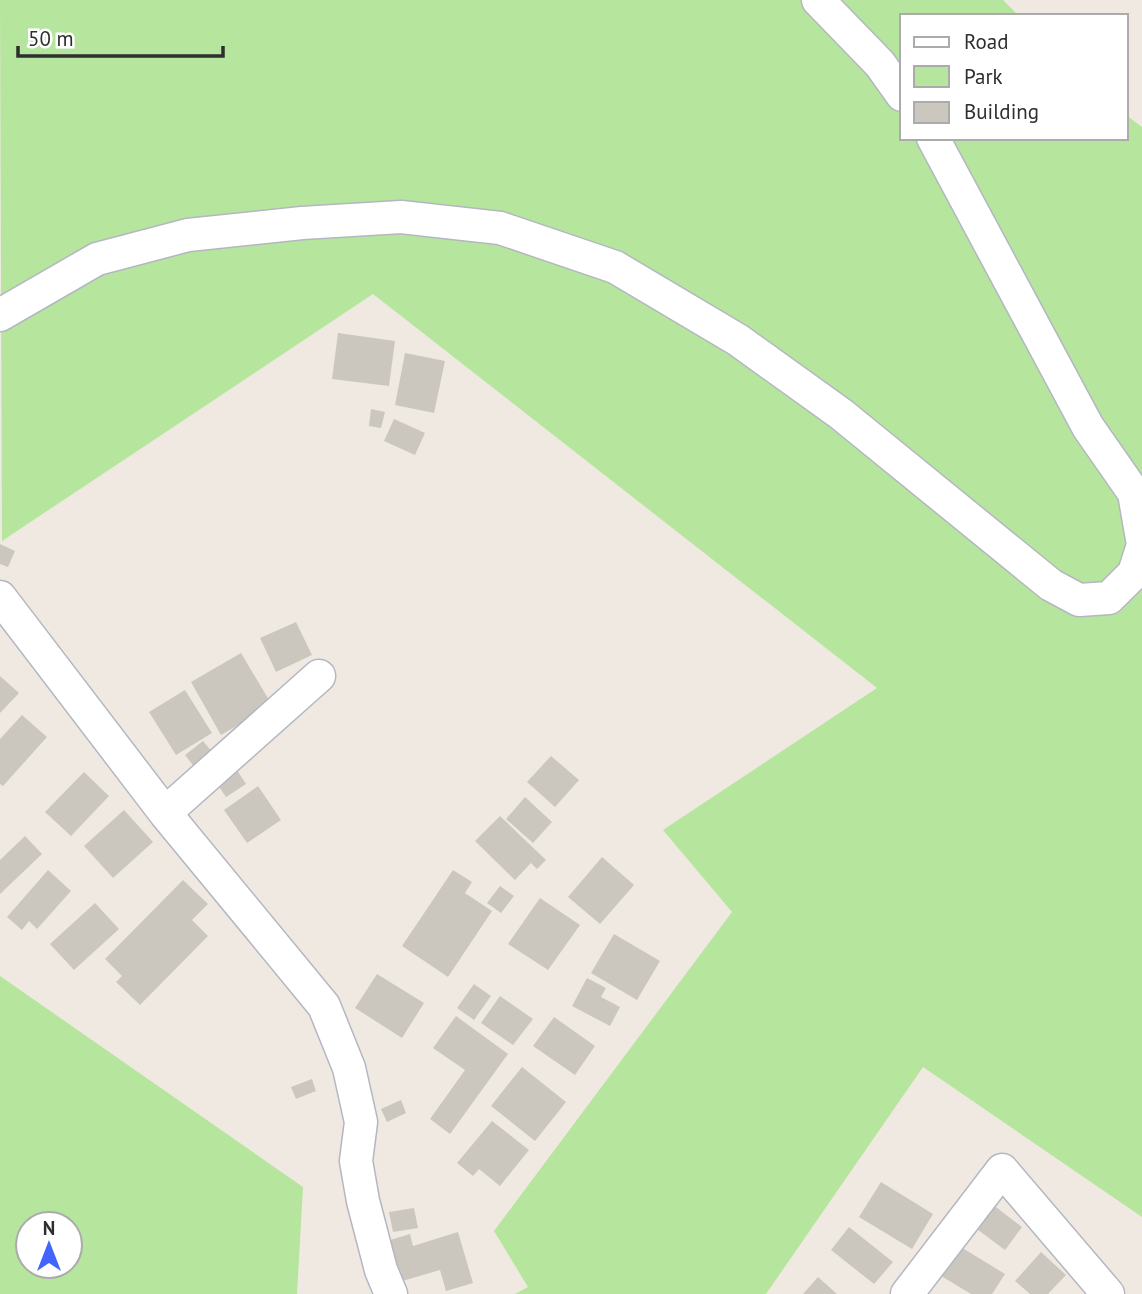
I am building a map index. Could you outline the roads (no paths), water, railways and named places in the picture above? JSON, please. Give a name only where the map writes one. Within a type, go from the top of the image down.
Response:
[{"type":"street","points":[[818,0],[880,64],[900,92]]},
{"type":"street","points":[[934,140],[1088,427],[1134,493],[1142,539]]},
{"type":"street","points":[[0,315],[97,258],[188,235],[302,223],[401,217],[499,228],[615,267],[738,340],[842,414],[1051,585],[1079,600],[1109,598],[1134,573],[1142,548]]},
{"type":"street","points":[[0,597],[165,813],[324,1006],[349,1068],[361,1122],[356,1161],[363,1201],[381,1270],[391,1294]]},
{"type":"street","points":[[165,813],[319,676]]},
{"type":"street","points":[[907,1294],[1002,1170],[1095,1289]]}]
